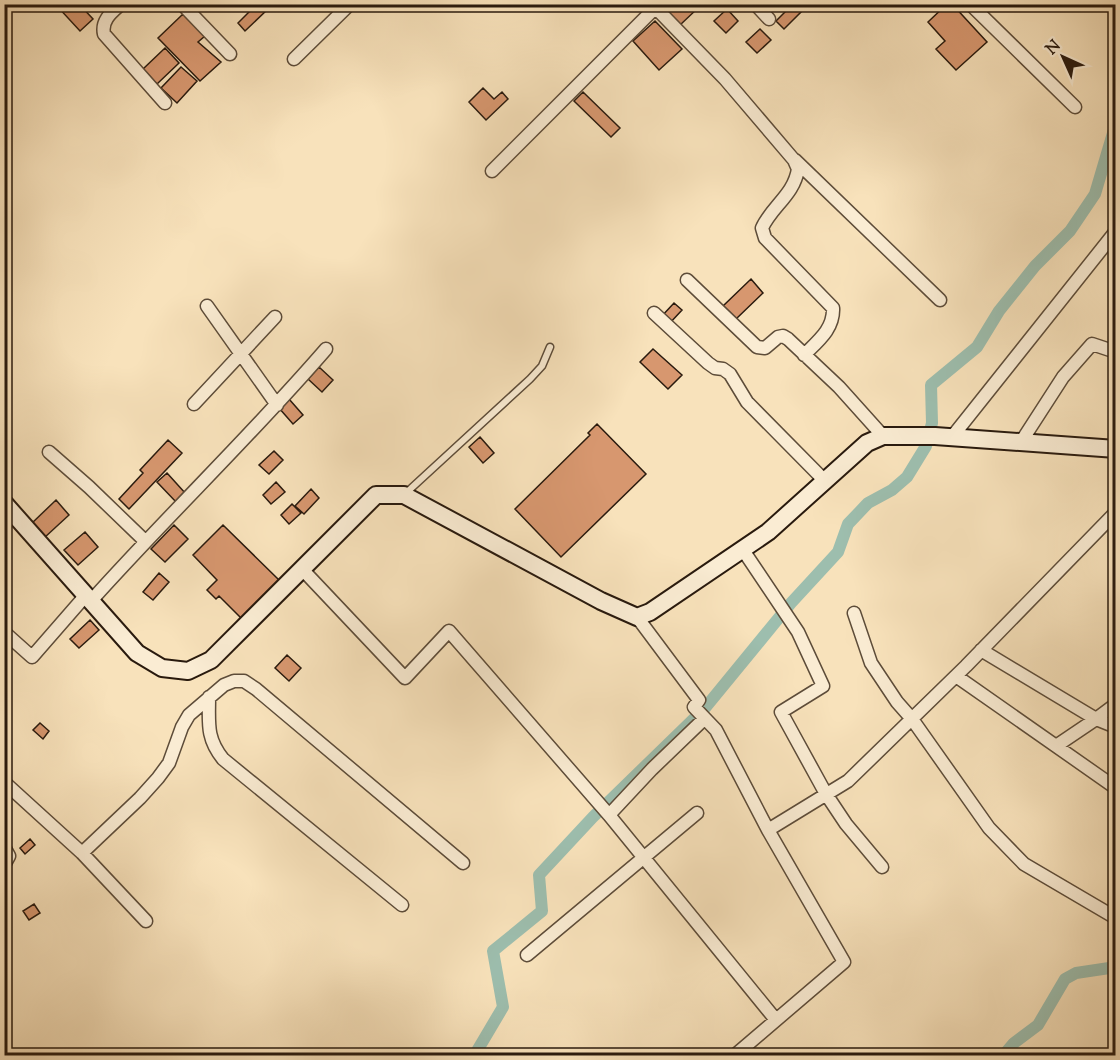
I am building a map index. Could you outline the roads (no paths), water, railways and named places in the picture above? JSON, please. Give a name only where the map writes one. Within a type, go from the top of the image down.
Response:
[{"type":"street","points":[[121,4],[104,22],[102,28],[104,34],[165,103]]},
{"type":"street","points":[[182,4],[231,54]]},
{"type":"street","points":[[294,59],[350,4]]},
{"type":"street","points":[[755,4],[768,19]]},
{"type":"street","points":[[970,4],[1075,107]]},
{"type":"street","points":[[492,171],[655,6],[725,79],[794,160],[940,300]]},
{"type":"street","points":[[794,160],[798,169],[792,188],[765,220],[762,228],[765,238],[833,308],[828,330],[804,355]]},
{"type":"street","points":[[936,436],[1116,231]]},
{"type":"street","points":[[687,280],[757,347],[765,348],[778,337],[783,336],[862,411],[883,436]]},
{"type":"street","points":[[207,306],[277,405]]},
{"type":"street","points":[[654,313],[708,363],[730,374],[747,402],[825,481]]},
{"type":"street","points":[[194,404],[275,317]]},
{"type":"street","points":[[1021,442],[1063,377],[1092,344],[1116,352]]},
{"type":"street","points":[[4,632],[32,657],[277,405],[326,349]]},
{"type":"street","points":[[637,616],[650,612],[768,532],[867,443],[883,436],[936,436],[1116,449]]},
{"type":"street","points":[[49,452],[145,541]]},
{"type":"street","points":[[4,503],[137,653],[162,668],[188,671],[212,660],[376,495],[404,495],[601,601],[637,616],[699,700],[694,707],[716,730],[768,830],[844,962],[734,1056]]},
{"type":"street","points":[[768,830],[848,781],[981,651],[1116,512]]},
{"type":"street","points":[[743,549],[798,632],[823,686],[781,712],[826,794],[846,824],[882,867]]},
{"type":"street","points":[[302,570],[405,678],[449,631],[609,815],[776,1020]]},
{"type":"street","points":[[854,613],[871,663],[989,828],[1024,864],[1116,918]]},
{"type":"street","points":[[981,651],[1096,719],[1116,727]]},
{"type":"street","points":[[956,676],[1116,788]]},
{"type":"street","points":[[82,853],[158,778],[174,753],[185,720],[224,685],[234,681],[244,681],[463,863]]},
{"type":"street","points":[[209,697],[209,730],[213,747],[223,759],[402,905]]},
{"type":"street","points":[[1056,746],[1116,704]]},
{"type":"street","points":[[609,815],[704,718]]},
{"type":"street","points":[[4,782],[82,853],[146,921]]},
{"type":"street","points":[[527,955],[697,813]]},
{"type":"street","points":[[4,847],[9,856],[4,865]]},
{"type":"lane","points":[[404,495],[530,379],[542,366],[550,347]]},
{"type":"waterway","points":[[474,1056],[503,1007],[493,951],[542,911],[539,875],[593,817],[705,708],[791,603],[838,552],[848,524],[868,503],[892,490],[907,477],[926,446],[932,423],[931,385],[977,347],[999,311],[1035,266],[1070,231],[1095,194],[1116,123]]},
{"type":"waterway","points":[[1003,1056],[1014,1043],[1038,1025],[1065,979],[1076,973],[1116,967]]}]
